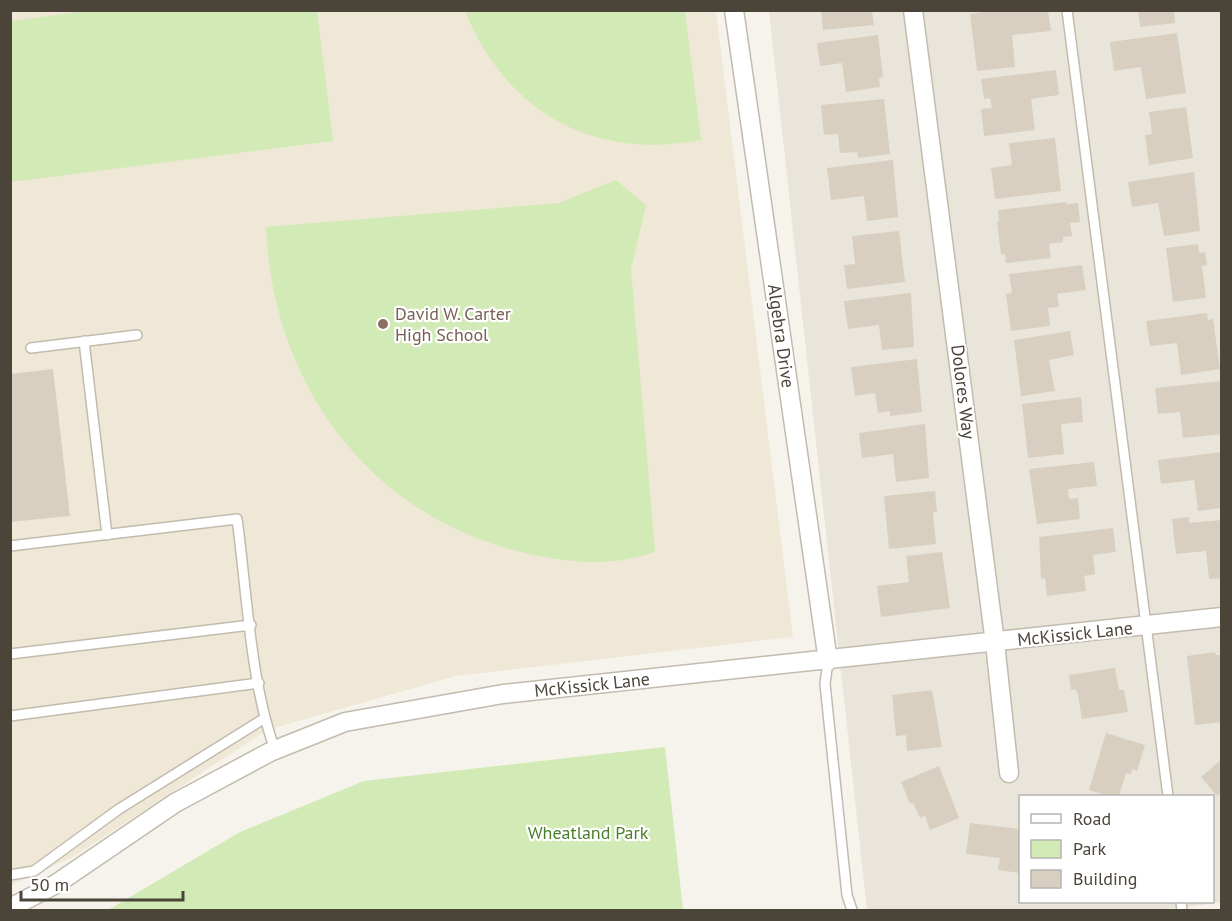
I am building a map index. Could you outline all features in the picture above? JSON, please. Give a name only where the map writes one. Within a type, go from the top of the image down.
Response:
[{"type":"street","name":"Algebra Drive","points":[[734,10],[828,661]]},
{"type":"street","name":"Dolores Way","points":[[914,10],[995,643],[1009,773]]},
{"type":"street","name":"McKissick Lane","points":[[10,908],[56,884],[175,803],[275,750],[345,722],[504,694],[1221,617]]},
{"type":"lane","points":[[1067,10],[1168,795]]},
{"type":"lane","points":[[31,348],[137,334]]},
{"type":"lane","points":[[84,341],[107,535]]},
{"type":"lane","points":[[10,546],[237,519],[259,682],[265,718],[275,750]]},
{"type":"lane","points":[[10,654],[251,625]]},
{"type":"lane","points":[[828,661],[825,684],[847,895],[852,910]]},
{"type":"lane","points":[[10,716],[259,682]]},
{"type":"lane","points":[[10,874],[34,871],[119,809],[265,718]]},
{"type":"shaded area","name":"David W. Carter High School","points":[[10,11],[716,11],[793,637],[456,676],[267,730],[73,857],[11,885]]},
{"type":"shaded area","points":[[769,11],[1221,11],[1221,902],[1167,910],[867,910]]},
{"type":"green space","points":[[94,10],[317,11],[333,141],[11,182],[11,21]]},
{"type":"green space","points":[[465,11],[685,11],[701,140],[662,145],[624,143],[590,135],[558,121],[529,102],[504,77],[482,46]]},
{"type":"green space","points":[[616,180],[646,205],[631,269],[655,552],[607,562],[575,561],[525,553],[469,535],[420,509],[376,475],[339,435],[309,389],[287,339],[272,284],[266,227],[559,203]]},
{"type":"green space","name":"Wheatland Park","points":[[665,747],[683,910],[108,910],[240,832],[364,781]]},
{"type":"building","points":[[821,10],[872,10],[874,25],[823,30]]},
{"type":"building","points":[[997,10],[1048,10],[1051,31],[1012,35],[1015,67],[977,71],[970,14]]},
{"type":"building","points":[[1138,10],[1174,10],[1175,23],[1140,27]]},
{"type":"building","points":[[1177,33],[1186,93],[1146,99],[1141,67],[1114,71],[1110,42]]},
{"type":"building","points":[[878,35],[883,77],[879,78],[880,87],[846,92],[842,63],[820,66],[817,43]]},
{"type":"building","points":[[1056,70],[1059,95],[1031,99],[1035,130],[984,136],[981,109],[992,108],[990,98],[984,99],[981,79]]},
{"type":"building","points":[[884,99],[890,154],[858,158],[857,152],[840,153],[838,134],[824,135],[821,105]]},
{"type":"building","points":[[1186,107],[1193,158],[1149,165],[1145,135],[1152,134],[1149,112]]},
{"type":"building","points":[[1055,138],[1061,191],[995,199],[991,168],[1012,165],[1009,143]]},
{"type":"building","points":[[893,160],[898,217],[867,221],[864,196],[831,200],[827,168]]},
{"type":"building","points":[[1194,172],[1200,231],[1164,236],[1158,203],[1132,207],[1128,182]]},
{"type":"building","points":[[1066,202],[1067,204],[1078,203],[1080,222],[1070,223],[1072,236],[1063,237],[1063,242],[1049,244],[1051,258],[1006,263],[1005,254],[1001,255],[998,210]]},
{"type":"building","points":[[899,231],[905,282],[847,289],[844,265],[855,264],[852,236]]},
{"type":"building","points":[[1198,244],[1199,253],[1205,252],[1207,265],[1202,266],[1206,298],[1173,302],[1166,248]]},
{"type":"building","points":[[1082,265],[1086,290],[1057,294],[1059,307],[1048,308],[1050,326],[1011,331],[1006,294],[1012,293],[1009,274]]},
{"type":"building","points":[[911,293],[914,347],[882,350],[879,325],[848,329],[844,301]]},
{"type":"building","points":[[1207,313],[1208,320],[1213,319],[1220,369],[1181,375],[1177,343],[1150,346],[1146,321]]},
{"type":"building","points":[[1070,331],[1074,355],[1049,360],[1055,391],[1021,396],[1014,340]]},
{"type":"building","points":[[917,359],[922,412],[890,416],[890,411],[878,413],[875,393],[855,396],[851,367]]},
{"type":"building","points":[[53,369],[70,516],[10,522],[10,374]]},
{"type":"building","points":[[1221,381],[1222,434],[1183,438],[1180,412],[1158,414],[1155,388]]},
{"type":"building","points":[[1081,397],[1083,422],[1061,424],[1064,454],[1028,458],[1022,404]]},
{"type":"building","points":[[925,424],[929,478],[896,482],[893,454],[862,458],[859,433]]},
{"type":"building","points":[[1222,452],[1222,508],[1198,511],[1194,480],[1161,484],[1158,460]]},
{"type":"building","points":[[1094,462],[1097,486],[1068,489],[1069,499],[1078,498],[1080,519],[1037,524],[1029,469]]},
{"type":"building","points":[[935,491],[937,512],[933,512],[936,544],[889,549],[884,496]]},
{"type":"building","points":[[1189,517],[1189,523],[1222,520],[1222,578],[1209,579],[1206,551],[1176,554],[1172,519]]},
{"type":"building","points":[[1113,528],[1116,552],[1093,555],[1095,574],[1084,576],[1086,591],[1047,596],[1045,578],[1041,579],[1039,537]]},
{"type":"building","points":[[942,552],[950,608],[881,617],[877,586],[909,582],[906,556]]},
{"type":"building","points":[[1215,652],[1216,655],[1222,655],[1222,722],[1195,725],[1187,656]]},
{"type":"building","points":[[1115,668],[1119,690],[1124,690],[1128,712],[1082,719],[1078,695],[1075,689],[1071,690],[1069,675]]},
{"type":"building","points":[[932,690],[942,747],[907,751],[906,735],[896,736],[892,695]]},
{"type":"building","points":[[1106,733],[1145,745],[1137,771],[1132,769],[1131,774],[1126,773],[1119,795],[1105,795],[1089,790]]},
{"type":"building","points":[[1222,759],[1222,792],[1217,796],[1201,777]]},
{"type":"building","points":[[939,766],[959,818],[930,830],[925,816],[920,818],[913,803],[910,804],[901,782]]},
{"type":"building","points":[[970,823],[1019,829],[1019,873],[998,870],[1000,858],[966,854]]},
{"type":"place","name":"David W. Carter High School","points":[[383,324]]}]
